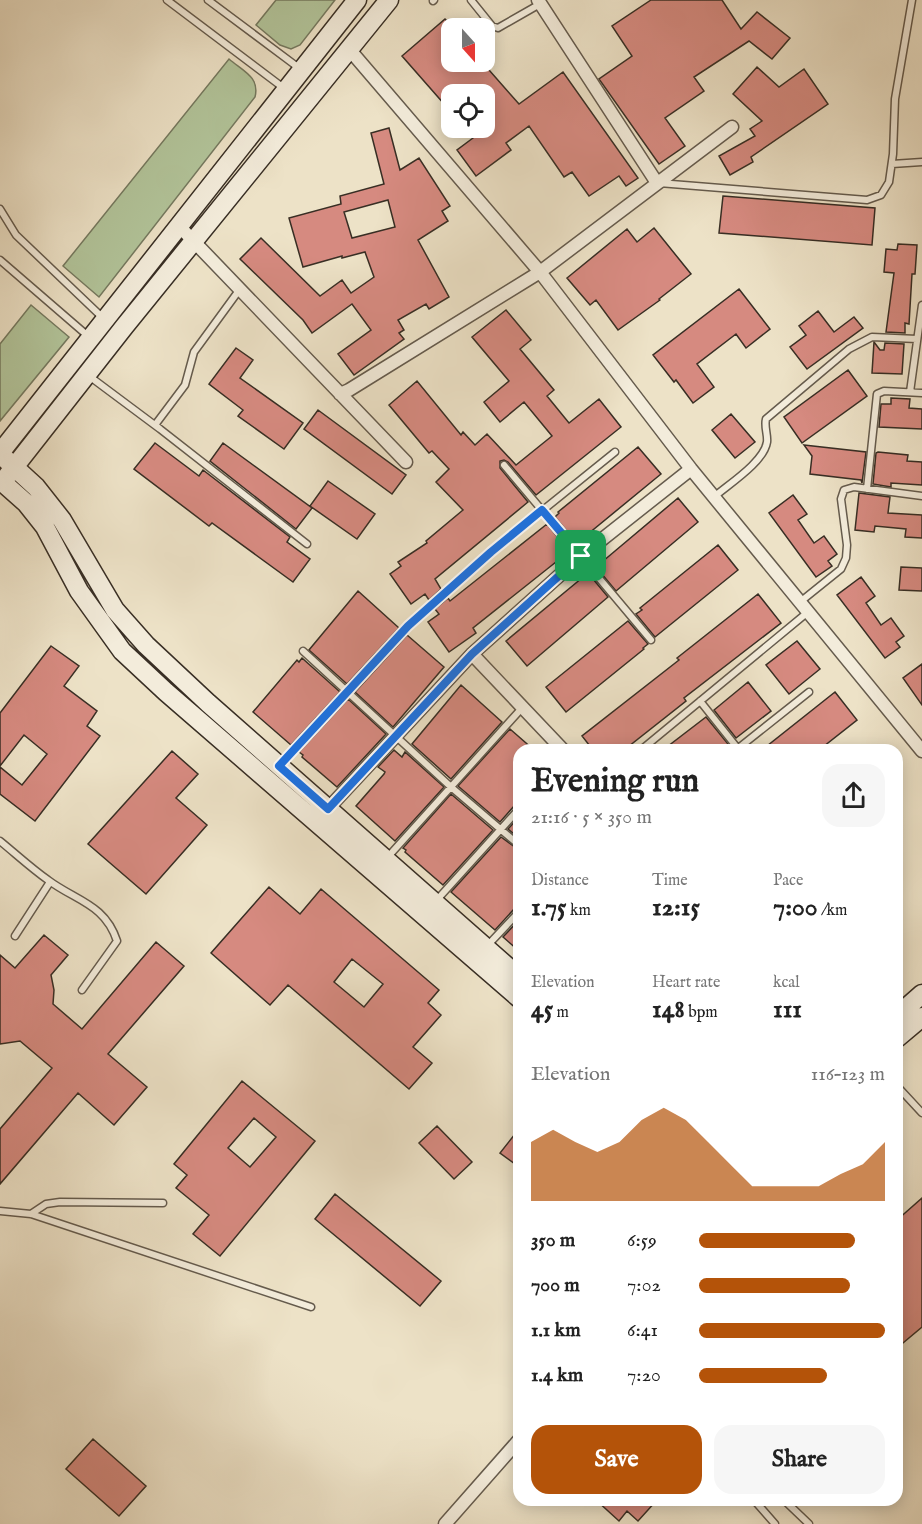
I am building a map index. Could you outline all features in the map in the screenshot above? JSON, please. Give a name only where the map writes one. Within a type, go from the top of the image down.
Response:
[{"type":"street","points":[[357,0],[0,453],[36,487],[62,520],[115,610],[123,619],[170,667],[279,766],[322,815],[513,992]]},
{"type":"street","points":[[389,0],[1,483],[26,503],[45,527],[80,591],[122,651],[166,692],[322,815],[386,860],[513,972]]},
{"type":"street","points":[[539,2],[657,183]]},
{"type":"street","points":[[349,49],[540,272],[692,469],[922,751]]},
{"type":"street","points":[[340,394],[540,272],[732,127]]},
{"type":"street","points":[[179,226],[406,462]]},
{"type":"street","points":[[322,815],[472,654],[581,556],[692,469]]},
{"type":"street","points":[[472,654],[557,744]]},
{"type":"street","points":[[903,1011],[922,994]]},
{"type":"street","points":[[903,1033],[922,1017]]},
{"type":"street","points":[[445,1524],[513,1447]]},
{"type":"lane","points":[[167,0],[286,90]]},
{"type":"lane","points":[[208,0],[302,70]]},
{"type":"lane","points":[[471,0],[492,26],[498,28],[539,2]]},
{"type":"lane","points":[[657,183],[867,200],[881,195],[889,182],[892,164],[895,99],[912,0]]},
{"type":"lane","points":[[892,164],[922,162]]},
{"type":"lane","points":[[0,209],[16,235],[105,320]]},
{"type":"lane","points":[[0,260],[91,339]]},
{"type":"lane","points":[[155,425],[185,385],[194,352],[240,289]]},
{"type":"lane","points":[[910,392],[922,305]]},
{"type":"lane","points":[[714,496],[759,459],[768,440],[764,427],[766,419],[849,349],[872,337],[917,339]]},
{"type":"lane","points":[[87,374],[307,544]]},
{"type":"lane","points":[[867,489],[876,394],[884,391],[922,393]]},
{"type":"lane","points":[[279,766],[408,626],[483,559],[615,452]]},
{"type":"lane","points":[[504,465],[651,640]]},
{"type":"lane","points":[[800,602],[841,569],[846,558],[847,545],[841,499],[844,490],[854,487],[922,496]]},
{"type":"lane","points":[[648,744],[808,612]]},
{"type":"lane","points":[[303,651],[451,787],[513,840]]},
{"type":"lane","points":[[744,744],[809,692]]},
{"type":"lane","points":[[700,701],[734,744]]},
{"type":"lane","points":[[386,860],[522,708]]},
{"type":"lane","points":[[434,903],[513,816]]},
{"type":"lane","points":[[0,841],[50,882],[91,905],[106,919],[117,942],[82,990]]},
{"type":"lane","points":[[15,936],[50,882]]},
{"type":"lane","points":[[485,948],[513,918]]},
{"type":"lane","points":[[903,1092],[922,1113]]},
{"type":"lane","points":[[31,1214],[46,1204],[60,1202],[163,1203]]},
{"type":"lane","points":[[0,1211],[31,1214],[311,1306]]},
{"type":"lane","points":[[759,1506],[775,1524]]},
{"type":"lane","points":[[790,1506],[809,1524]]},
{"type":"green space","points":[[276,0],[335,0],[300,45],[291,49],[280,45],[256,25]]},
{"type":"green space","points":[[229,59],[253,79],[255,97],[99,297],[63,266]]},
{"type":"green space","points":[[31,305],[69,337],[0,421],[0,344]]},
{"type":"building","points":[[651,0],[722,0],[741,29],[757,12],[790,38],[772,59],[749,41],[694,77],[704,91],[665,118],[685,146],[659,164],[599,79],[632,56],[612,26]]},
{"type":"building","points":[[441,22],[441,72],[491,72],[519,104],[563,72],[638,178],[626,186],[619,176],[589,196],[572,172],[564,177],[529,126],[506,143],[511,150],[476,176],[457,150],[473,138],[495,138],[495,84],[441,84],[441,100],[402,56]]},
{"type":"building","points":[[757,67],[779,87],[804,69],[828,104],[751,157],[753,162],[730,175],[719,156],[755,136],[750,129],[762,121],[733,94]]},
{"type":"building","points":[[389,128],[400,170],[419,158],[450,206],[442,211],[448,221],[418,240],[449,297],[429,309],[426,304],[398,320],[404,330],[399,333],[404,339],[354,375],[338,354],[371,330],[352,304],[312,333],[303,320],[240,259],[261,238],[320,296],[342,280],[351,293],[374,277],[365,252],[303,267],[289,218],[341,204],[340,196],[384,184],[371,133]],"holes":[[[388,200],[395,227],[352,238],[344,212]]]},
{"type":"building","points":[[723,196],[875,208],[872,245],[719,233]]},
{"type":"building","points":[[654,228],[691,274],[618,330],[596,300],[590,305],[567,278],[627,229],[637,242]]},
{"type":"building","points":[[898,244],[917,245],[915,274],[912,274],[909,324],[905,323],[905,333],[886,332],[894,273],[884,272],[886,249],[897,250]]},
{"type":"building","points":[[739,289],[770,329],[746,348],[736,334],[697,364],[714,387],[693,403],[653,355]]},
{"type":"building","points":[[506,310],[531,340],[520,349],[554,390],[547,396],[569,423],[599,399],[621,427],[536,495],[508,462],[500,461],[500,468],[528,502],[435,579],[441,589],[429,600],[425,594],[411,604],[390,574],[401,566],[398,562],[427,543],[426,541],[463,510],[436,482],[449,469],[432,451],[429,453],[389,405],[417,381],[461,435],[463,432],[475,445],[487,434],[516,465],[552,436],[524,402],[500,422],[484,402],[509,381],[472,337]]},
{"type":"building","points":[[818,311],[834,332],[854,317],[863,328],[807,369],[790,347],[806,335],[799,326]]},
{"type":"building","points":[[874,342],[880,350],[884,350],[885,343],[904,344],[902,374],[872,373]]},
{"type":"building","points":[[236,348],[253,360],[240,378],[303,423],[284,449],[238,416],[243,410],[209,384]]},
{"type":"building","points":[[848,370],[867,396],[802,443],[784,417]]},
{"type":"building","points":[[891,398],[910,399],[909,408],[922,409],[922,429],[879,427],[881,404],[891,404]]},
{"type":"building","points":[[318,410],[406,475],[392,494],[304,429]]},
{"type":"building","points":[[731,414],[755,442],[735,458],[712,430]]},
{"type":"building","points":[[155,443],[199,476],[203,470],[290,537],[287,542],[310,559],[293,582],[212,523],[209,526],[134,469]]},
{"type":"building","points":[[223,443],[312,508],[296,529],[210,461]]},
{"type":"building","points":[[804,445],[866,452],[862,483],[861,480],[810,474],[812,456]]},
{"type":"building","points":[[638,447],[661,474],[577,543],[555,517],[558,512]]},
{"type":"building","points":[[876,453],[908,455],[907,461],[922,462],[922,485],[891,483],[891,487],[873,484]]},
{"type":"building","points":[[328,481],[375,514],[357,539],[310,506]]},
{"type":"building","points":[[859,493],[890,497],[888,513],[922,515],[922,538],[905,537],[906,529],[875,526],[874,532],[855,530]]},
{"type":"building","points":[[793,495],[807,514],[798,520],[814,543],[824,536],[837,554],[828,561],[832,566],[816,577],[769,513]]},
{"type":"building","points":[[678,498],[698,522],[616,591],[596,567]]},
{"type":"building","points":[[547,524],[568,550],[566,554],[473,628],[476,633],[449,652],[428,622],[439,614],[435,609],[448,598],[450,601]]},
{"type":"building","points":[[718,545],[738,570],[655,637],[636,614],[642,610],[640,608]]},
{"type":"building","points":[[901,567],[922,568],[922,591],[899,590]]},
{"type":"building","points":[[588,573],[608,597],[527,666],[506,641]]},
{"type":"building","points":[[861,577],[875,596],[866,603],[881,625],[891,618],[904,636],[896,642],[900,647],[885,658],[837,595]]},
{"type":"building","points":[[358,591],[399,628],[347,684],[309,650]]},
{"type":"building","points":[[758,594],[781,623],[684,698],[686,701],[632,744],[588,744],[582,736],[679,660],[677,658]]},
{"type":"building","points":[[628,621],[648,644],[566,712],[546,687]]},
{"type":"building","points":[[407,635],[444,667],[393,727],[355,692]]},
{"type":"building","points":[[797,641],[820,669],[789,694],[766,665]]},
{"type":"building","points":[[51,646],[79,666],[64,686],[97,711],[87,726],[100,736],[35,821],[0,794],[0,767],[22,785],[47,754],[24,735],[0,766],[0,713]]},
{"type":"building","points":[[302,658],[340,692],[291,745],[253,712],[297,660],[299,662]]},
{"type":"building","points":[[922,664],[922,705],[903,678]]},
{"type":"building","points":[[748,682],[771,711],[736,738],[714,710]]},
{"type":"building","points":[[461,685],[502,722],[451,779],[412,744]]},
{"type":"building","points":[[835,692],[857,720],[827,744],[770,744]]},
{"type":"building","points":[[348,699],[386,734],[337,787],[299,752]]},
{"type":"building","points":[[706,717],[728,744],[671,744]]},
{"type":"building","points":[[510,729],[527,744],[513,744],[513,807],[500,822],[458,786]]},
{"type":"building","points":[[394,750],[402,757],[405,752],[444,787],[395,841],[356,806],[384,774],[385,772],[378,767]]},
{"type":"building","points":[[172,751],[198,774],[176,798],[207,825],[146,894],[88,844]]},
{"type":"building","points":[[451,794],[493,830],[443,885],[403,848]]},
{"type":"building","points":[[513,824],[513,833],[508,829]]},
{"type":"building","points":[[501,837],[513,846],[513,910],[495,930],[451,892]]},
{"type":"building","points":[[269,887],[300,914],[321,889],[439,990],[428,1003],[441,1015],[413,1047],[432,1063],[409,1089],[288,985],[270,1005],[211,953]],"holes":[[[352,959],[383,984],[364,1007],[334,982]]]},
{"type":"building","points":[[513,926],[513,946],[503,937]]},
{"type":"building","points":[[44,935],[68,955],[51,975],[54,990],[53,1004],[82,1029],[156,942],[184,966],[108,1054],[147,1087],[114,1125],[78,1093],[0,1184],[0,1129],[52,1068],[20,1041],[0,1044],[0,955],[15,968]]},
{"type":"building","points":[[242,1081],[315,1141],[220,1256],[193,1234],[209,1215],[176,1188],[187,1175],[174,1164]],"holes":[[[254,1118],[276,1137],[250,1167],[228,1148]]]},
{"type":"building","points":[[437,1126],[472,1162],[454,1179],[419,1143]]},
{"type":"building","points":[[513,1137],[513,1163],[500,1153]]},
{"type":"building","points":[[335,1194],[441,1281],[420,1306],[315,1219]]},
{"type":"building","points":[[922,1198],[922,1327],[903,1343],[903,1215]]},
{"type":"building","points":[[93,1439],[146,1486],[119,1516],[66,1469]]},
{"type":"building","points":[[603,1506],[652,1506],[638,1521],[627,1511],[619,1521]]},
{"type":"route","points":[[542,510],[581,556],[472,654],[328,809],[279,766],[408,626],[449,588],[542,510]]}]
